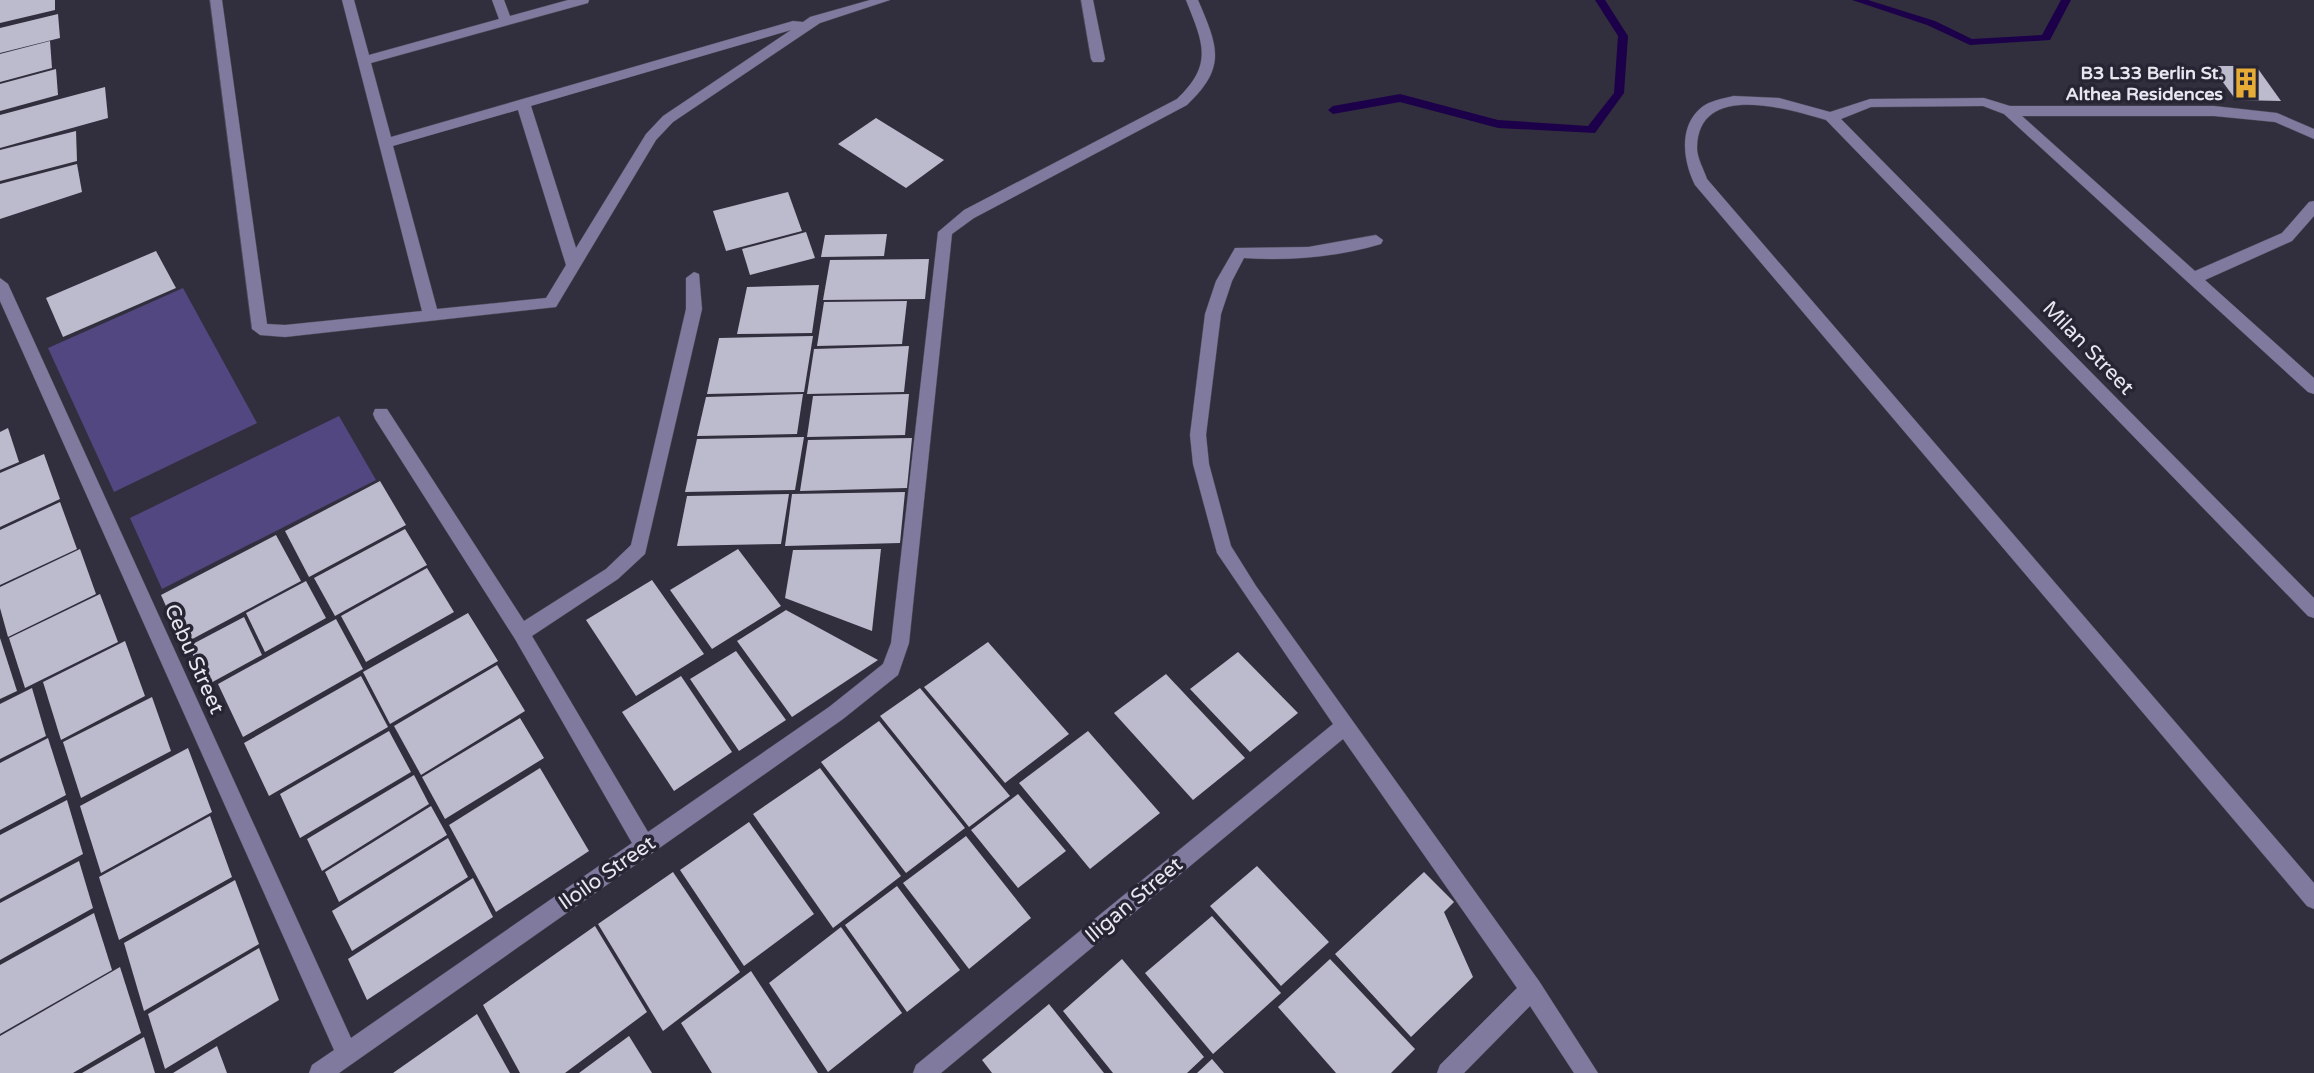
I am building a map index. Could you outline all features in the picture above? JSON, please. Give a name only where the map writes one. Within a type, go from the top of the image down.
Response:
[{"type":"street","points":[[216,0],[260,329],[285,331],[551,303],[651,137],[668,119],[815,20]]},
{"type":"street","points":[[348,0],[431,317]]},
{"type":"street","points":[[498,0],[506,22]]},
{"type":"street","points":[[364,61],[583,0]]},
{"type":"street","points":[[385,144],[884,0]]},
{"type":"street","points":[[1087,0],[1098,59]]},
{"type":"street","name":"Iloilo Street","points":[[320,1073],[836,713],[891,670],[900,643],[945,232],[969,214],[1182,102],[1201,82],[1208,66],[1204,31],[1192,0]]},
{"type":"street","points":[[2314,134],[2277,118],[2214,111],[2009,111],[1984,102],[1870,103],[1831,117],[1779,102],[1734,100],[1707,110],[1694,129],[1690,150],[1700,181],[2314,899]]},
{"type":"street","points":[[523,103],[574,265]]},
{"type":"street","points":[[2009,111],[2314,388]]},
{"type":"street","name":"Milan Street","points":[[1831,117],[2314,610]]},
{"type":"street","points":[[2194,278],[2287,237],[2314,206]]},
{"type":"street","points":[[1376,240],[1344,248],[1279,255],[1240,252],[1224,281],[1213,314],[1198,435],[1201,464],[1223,548],[1344,727],[1531,989],[1587,1073]]},
{"type":"street","points":[[522,633],[612,574],[639,549],[694,309],[694,278]]},
{"type":"street","name":"Cebu Street","points":[[0,284],[347,1054]]},
{"type":"street","points":[[381,414],[522,633],[645,846]]},
{"type":"street","name":"Iligan Street","points":[[924,1073],[1344,727]]},
{"type":"street","points":[[1448,1073],[1531,989]]},
{"type":"shaded area","points":[[183,288],[257,423],[114,492],[48,348]]},
{"type":"shaded area","points":[[339,416],[376,480],[162,589],[130,518]]},
{"type":"building","points":[[0,0],[55,0],[55,10],[0,23]]},
{"type":"building","points":[[58,14],[60,38],[0,53],[0,28]]},
{"type":"building","points":[[50,41],[52,68],[0,82],[0,54]]},
{"type":"building","name":"B3 L33 Berlin St. Althea Residences","points":[[2211,66],[2256,66],[2281,101],[2236,100]]},
{"type":"building","points":[[56,69],[58,95],[0,111],[0,84]]},
{"type":"building","points":[[105,87],[108,118],[0,148],[0,115]]},
{"type":"building","points":[[876,118],[944,160],[906,188],[838,144]]},
{"type":"building","points":[[76,131],[77,161],[0,181],[0,150]]},
{"type":"building","points":[[77,164],[82,192],[0,219],[0,184]]},
{"type":"building","points":[[788,192],[802,231],[726,251],[713,211]]},
{"type":"building","points":[[806,232],[815,258],[750,275],[742,249]]},
{"type":"building","points":[[887,234],[884,256],[821,257],[825,235]]},
{"type":"building","points":[[156,251],[176,288],[63,337],[46,298]]},
{"type":"building","points":[[929,259],[925,299],[823,300],[830,260]]},
{"type":"building","points":[[819,285],[812,333],[737,334],[747,287]]},
{"type":"building","points":[[907,301],[902,344],[817,346],[824,302]]},
{"type":"building","points":[[813,336],[804,392],[707,394],[719,338]]},
{"type":"building","points":[[909,346],[904,392],[807,394],[814,349]]},
{"type":"building","points":[[803,394],[797,434],[697,436],[706,397]]},
{"type":"building","points":[[909,394],[905,435],[807,437],[813,396]]},
{"type":"building","points":[[8,428],[19,462],[0,470],[0,432]]},
{"type":"building","points":[[804,437],[795,490],[685,492],[697,439]]},
{"type":"building","points":[[912,438],[907,488],[800,491],[808,440]]},
{"type":"building","points":[[44,454],[60,499],[0,527],[0,473]]},
{"type":"building","points":[[380,481],[406,525],[309,577],[285,531]]},
{"type":"building","points":[[905,492],[900,543],[785,546],[792,494]]},
{"type":"building","points":[[789,494],[781,544],[677,546],[687,496]]},
{"type":"building","points":[[60,502],[77,549],[0,585],[0,530]]},
{"type":"building","points":[[405,529],[427,565],[335,616],[314,578]]},
{"type":"building","points":[[276,535],[301,581],[183,644],[161,595]]},
{"type":"building","points":[[80,549],[96,594],[8,637],[0,608],[0,587]]},
{"type":"building","points":[[738,549],[781,606],[712,649],[670,590]]},
{"type":"building","points":[[881,549],[872,631],[785,598],[793,550]]},
{"type":"building","points":[[427,568],[454,612],[366,662],[341,616]]},
{"type":"building","points":[[652,580],[704,654],[636,696],[586,620]]},
{"type":"building","points":[[306,581],[326,618],[265,652],[246,613]]},
{"type":"building","points":[[100,594],[118,642],[25,688],[9,638]]},
{"type":"building","points":[[786,610],[878,660],[792,717],[737,641]]},
{"type":"building","points":[[468,613],[498,661],[390,724],[363,672]]},
{"type":"building","points":[[244,617],[262,655],[207,685],[189,646]]},
{"type":"building","points":[[336,619],[363,669],[243,737],[218,684]]},
{"type":"building","points":[[0,638],[17,691],[0,699]]},
{"type":"building","points":[[125,641],[145,696],[61,740],[43,682]]},
{"type":"building","points":[[988,642],[1069,734],[1005,783],[924,687]]},
{"type":"building","points":[[736,651],[786,720],[739,751],[690,679]]},
{"type":"building","points":[[1238,652],[1298,713],[1250,752],[1190,689]]},
{"type":"building","points":[[497,665],[525,711],[421,775],[394,726]]},
{"type":"building","points":[[1166,674],[1245,758],[1193,800],[1114,713]]},
{"type":"building","points":[[361,676],[388,727],[269,796],[244,743]]},
{"type":"building","points":[[681,676],[732,752],[674,791],[622,712]]},
{"type":"building","points":[[32,688],[46,736],[0,759],[0,704]]},
{"type":"building","points":[[920,688],[1010,796],[969,827],[880,716]]},
{"type":"building","points":[[152,697],[171,751],[81,798],[63,742]]},
{"type":"building","points":[[520,718],[544,758],[445,819],[422,777]]},
{"type":"building","points":[[879,721],[965,828],[906,873],[821,762]]},
{"type":"building","points":[[389,731],[411,772],[300,838],[280,794]]},
{"type":"building","points":[[1088,731],[1160,813],[1090,869],[1019,783]]},
{"type":"building","points":[[48,738],[66,795],[0,830],[0,763]]},
{"type":"building","points":[[188,748],[212,812],[101,873],[80,806]]},
{"type":"building","points":[[540,768],[589,851],[496,912],[449,825]]},
{"type":"building","points":[[820,768],[901,876],[833,928],[753,814]]},
{"type":"building","points":[[414,775],[429,804],[322,871],[307,839]]},
{"type":"building","points":[[1018,794],[1066,851],[1018,888],[971,830]]},
{"type":"building","points":[[67,800],[83,854],[0,899],[0,835]]},
{"type":"building","points":[[431,806],[447,835],[339,902],[325,872]]},
{"type":"building","points":[[210,816],[232,877],[119,940],[99,877]]},
{"type":"building","points":[[749,822],[814,914],[744,966],[680,870]]},
{"type":"building","points":[[966,836],[1031,918],[969,969],[903,883]]},
{"type":"building","points":[[448,838],[468,877],[352,951],[332,911]]},
{"type":"building","points":[[79,861],[93,908],[0,960],[0,903]]},
{"type":"building","points":[[1257,866],[1329,942],[1281,986],[1210,906]]},
{"type":"building","points":[[673,872],[740,972],[663,1031],[598,924]]},
{"type":"building","points":[[1424,872],[1454,902],[1444,912],[1473,977],[1411,1037],[1335,954]]},
{"type":"building","points":[[473,878],[493,917],[367,1000],[348,959]]},
{"type":"building","points":[[235,880],[259,944],[144,1011],[124,943]]},
{"type":"building","points":[[897,886],[960,970],[907,1012],[845,925]]},
{"type":"building","points":[[94,913],[112,970],[0,1034],[0,965]]},
{"type":"building","points":[[1212,916],[1281,993],[1213,1054],[1145,973]]},
{"type":"building","points":[[595,926],[647,1012],[565,1073],[520,1073],[483,1005]]},
{"type":"building","points":[[841,927],[902,1013],[828,1072],[769,983]]},
{"type":"building","points":[[259,948],[279,1000],[165,1069],[148,1014]]},
{"type":"building","points":[[1122,959],[1204,1057],[1187,1073],[1113,1073],[1063,1011]]},
{"type":"building","points":[[1330,959],[1415,1049],[1391,1073],[1336,1073],[1278,1007]]},
{"type":"building","points":[[120,967],[141,1033],[73,1073],[0,1073],[0,1036]]},
{"type":"building","points":[[751,971],[818,1073],[712,1073],[681,1023]]},
{"type":"building","points":[[1049,1004],[1104,1073],[992,1073],[982,1060]]},
{"type":"building","points":[[477,1014],[510,1073],[393,1073]]},
{"type":"building","points":[[629,1036],[652,1073],[579,1073]]},
{"type":"building","points":[[144,1037],[155,1073],[82,1073]]},
{"type":"building","points":[[217,1046],[227,1073],[173,1073]]},
{"type":"building","points":[[1212,1059],[1224,1073],[1197,1073]]},
{"type":"waterway","points":[[1333,110],[1400,98],[1498,124],[1591,130],[1619,93],[1623,36],[1600,0]]},
{"type":"waterway","points":[[1857,0],[1931,23],[1970,42],[2046,38],[2066,0]]},
{"type":"place","name":"B3 L33 Berlin St. Althea Residences","points":[[2246,83]]}]
